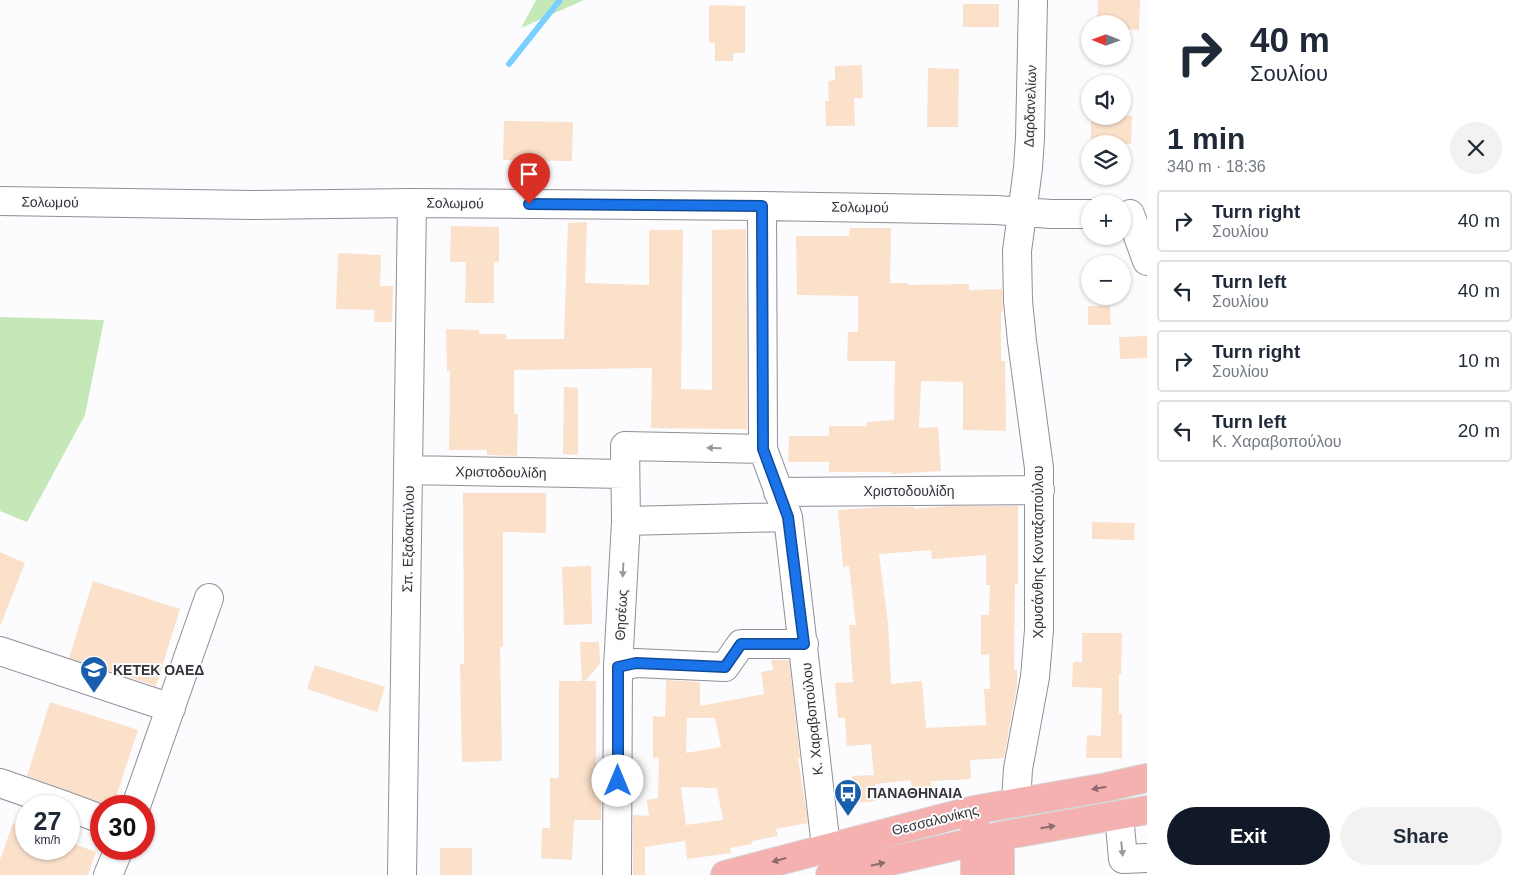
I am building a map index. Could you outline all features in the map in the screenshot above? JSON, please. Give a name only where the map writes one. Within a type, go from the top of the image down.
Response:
[{"type":"main road","name":"Θεσσαλονίκης","points":[[725,875],[826,847],[974,810],[1108,787],[1147,778]]},
{"type":"main road","points":[[975,875],[1016,802]]},
{"type":"main road","points":[[974,810],[998,836],[1000,875]]},
{"type":"main road","name":"Θεσσαλονίκης","points":[[830,875],[998,836],[1147,810]]},
{"type":"street","name":"Δαρδανελίων","points":[[1021,212],[1028,168],[1030,138],[1033,0]]},
{"type":"street","name":"Σολωμού","points":[[0,201],[253,205],[412,203],[762,206],[996,210],[1081,214]]},
{"type":"street","name":"Σπ. Εξαδακτύλου","points":[[402,875],[412,203]]},
{"type":"street","name":"Κ. Χαραβοπούλου","points":[[762,206],[763,449],[788,517],[826,847]]},
{"type":"street","name":"Χρυσάνθης Κονταξοπούλου","points":[[1016,802],[1018,769],[1030,712],[1038,654],[1040,490],[1039,468],[1027,390],[1018,301],[1017,251],[1021,212]]},
{"type":"street","points":[[1133,214],[1147,261]]},
{"type":"street","name":"Θησέως","points":[[617,875],[618,667],[626,521],[625,446],[763,449]]},
{"type":"street","name":"Χριστοδουλίδη","points":[[409,470],[624,474]]},
{"type":"street","name":"Χριστοδουλίδη","points":[[778,492],[1040,490]]},
{"type":"street","points":[[626,521],[788,517]]},
{"type":"street","points":[[140,795],[209,598]]},
{"type":"street","points":[[618,667],[636,663],[725,667],[741,644],[804,644]]},
{"type":"street","points":[[0,651],[171,708]]},
{"type":"street","points":[[0,783],[34,795]]},
{"type":"street","points":[[1118,815],[1123,859],[1147,858]]},
{"type":"street","points":[[108,875],[114,860]]},
{"type":"green space","points":[[536,0],[584,0],[521,28]]},
{"type":"green space","points":[[0,317],[104,320],[85,415],[27,522],[0,511]]},
{"type":"building","points":[[1098,0],[1140,0],[1139,30],[1131,30],[1131,15],[1097,15]]},
{"type":"building","points":[[963,4],[999,4],[999,27],[963,27]]},
{"type":"building","points":[[709,5],[745,6],[745,53],[733,53],[733,61],[715,61],[715,43],[709,43]]},
{"type":"building","points":[[862,65],[863,98],[854,98],[855,126],[826,126],[825,101],[829,101],[828,81],[835,80],[835,66]]},
{"type":"building","points":[[928,68],[959,69],[958,127],[927,127]]},
{"type":"building","points":[[1132,116],[1131,144],[1131,135],[1091,135],[1091,125],[1131,125]]},
{"type":"building","points":[[504,121],[573,122],[572,161],[503,160]]},
{"type":"building","points":[[587,222],[585,283],[649,285],[649,230],[683,230],[681,389],[712,390],[712,230],[746,229],[747,429],[651,428],[652,368],[514,370],[514,414],[518,414],[517,456],[487,455],[487,450],[449,450],[450,371],[447,371],[446,329],[479,330],[479,334],[506,334],[506,339],[564,339],[568,223]]},
{"type":"building","points":[[451,226],[499,227],[499,262],[494,262],[494,303],[465,303],[466,262],[450,262]]},
{"type":"building","points":[[850,228],[891,228],[890,283],[908,283],[908,285],[969,284],[969,290],[1002,289],[1001,361],[1005,361],[1006,431],[963,430],[963,382],[921,381],[919,428],[938,427],[941,471],[892,474],[892,472],[829,472],[829,462],[788,462],[789,436],[829,436],[829,426],[867,426],[867,422],[894,420],[895,361],[847,361],[848,332],[858,332],[858,296],[797,295],[796,236],[849,236]]},
{"type":"building","points":[[338,253],[381,255],[380,286],[393,286],[392,322],[374,322],[375,310],[336,309]]},
{"type":"building","points":[[1088,306],[1110,306],[1111,325],[1088,325]]},
{"type":"building","points":[[1147,336],[1147,358],[1120,359],[1119,337]]},
{"type":"building","points":[[564,387],[578,388],[578,455],[563,454]]},
{"type":"building","points":[[463,493],[546,493],[546,533],[503,532],[503,647],[500,647],[502,761],[462,762],[460,664],[464,664]]},
{"type":"building","points":[[948,506],[1018,506],[1018,584],[1015,584],[1014,670],[1017,670],[1017,686],[1004,758],[970,760],[971,779],[931,781],[932,788],[912,790],[911,780],[875,784],[876,801],[854,803],[852,776],[874,775],[871,744],[847,746],[845,718],[838,718],[835,683],[853,682],[849,625],[856,625],[849,566],[843,567],[838,510],[884,507],[914,507],[914,509]],"holes":[[[931,550],[932,559],[986,555],[986,585],[990,585],[989,615],[981,615],[981,655],[989,654],[990,689],[984,689],[986,725],[926,728],[922,681],[891,684],[888,623],[879,554]]]},
{"type":"building","points":[[1092,522],[1135,523],[1134,540],[1092,539]]},
{"type":"building","points":[[0,552],[25,563],[1,624],[0,624]]},
{"type":"building","points":[[591,566],[592,624],[564,625],[562,567]]},
{"type":"building","points":[[93,581],[180,609],[156,686],[69,658]]},
{"type":"building","points":[[1082,633],[1122,633],[1119,714],[1122,714],[1122,758],[1086,758],[1087,735],[1101,736],[1102,688],[1072,687],[1073,662],[1082,662]]},
{"type":"building","points":[[580,642],[599,642],[600,664],[585,681],[596,681],[596,778],[601,778],[601,820],[574,820],[572,860],[541,858],[542,828],[550,828],[550,778],[559,778],[559,681],[582,681]]},
{"type":"building","points":[[771,660],[789,660],[800,758],[798,758],[808,823],[776,829],[778,836],[730,848],[731,853],[687,859],[685,841],[645,847],[645,875],[633,875],[633,815],[649,816],[647,800],[658,798],[659,758],[653,758],[653,716],[665,717],[666,680],[700,682],[700,706],[764,694],[761,672],[773,670]],"holes":[[[687,718],[715,718],[721,747],[686,753]],[[681,787],[717,788],[723,820],[686,825]]]},
{"type":"building","points":[[315,665],[385,687],[377,712],[307,689]]},
{"type":"building","points":[[50,702],[138,730],[117,795],[90,795],[90,799],[27,776]]},
{"type":"building","points":[[13,823],[15,824],[15,860],[80,860],[80,846],[90,850],[90,860],[93,860],[88,875],[0,875],[0,860]]},
{"type":"building","points":[[440,848],[472,848],[472,875],[440,875]]},
{"type":"waterway","points":[[509,64],[560,0]]},
{"type":"place","name":"ΚΕΤΕΚ ΟΑΕΔ","points":[[94,694]]},
{"type":"place","name":"ΠΑΝΑΘΗΝΑΙΑ","points":[[848,817]]},
{"type":"route","points":[[529,204],[762,206],[763,449],[788,517],[804,644],[741,644],[725,667],[636,663],[618,667],[618,781]]}]
